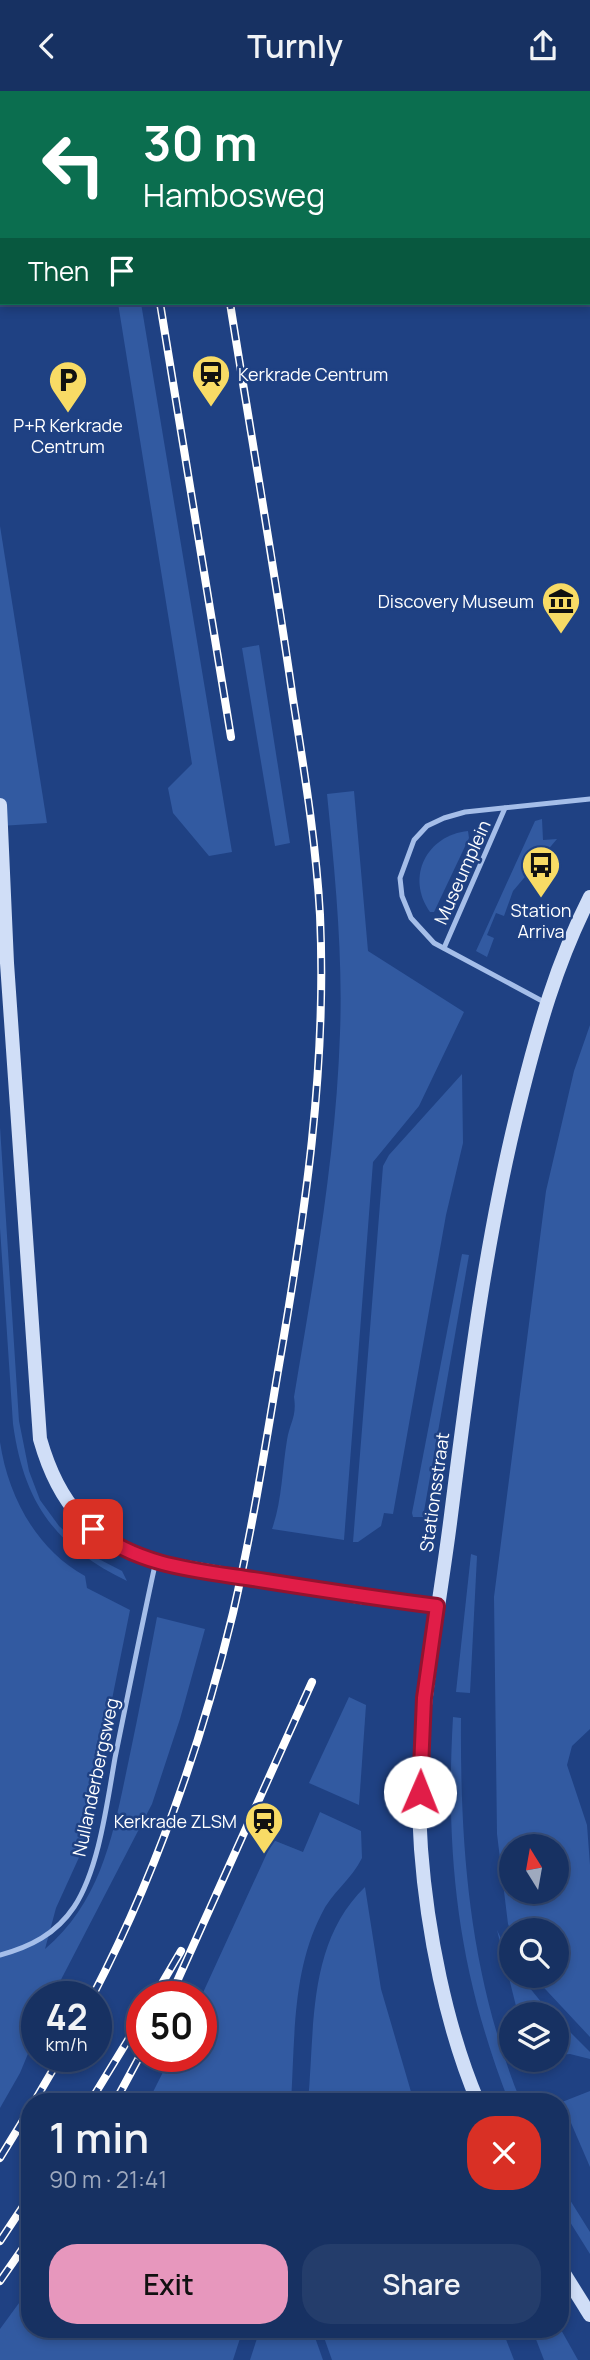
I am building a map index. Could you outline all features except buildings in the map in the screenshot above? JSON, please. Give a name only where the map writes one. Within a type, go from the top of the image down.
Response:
[{"type":"main road","points":[[0,805],[7,963],[40,1439],[50,1474],[62,1498],[107,1540],[156,1562],[360,1597],[437,1606]]},
{"type":"main road","name":"Stationsstraat","points":[[474,2093],[463,2064],[445,1995],[421,1850],[421,1736],[493,1214],[545,1002],[590,897]]},
{"type":"main road","points":[[569,2281],[590,2315]]},
{"type":"lane","name":"Museumplein","points":[[545,1002],[444,948],[422,932],[411,918],[402,896],[400,878],[405,857],[414,840],[435,822],[465,812],[590,799]]},
{"type":"lane","name":"Museumplein","points":[[444,948],[505,807]]},
{"type":"lane","name":"Nullanderbergsweg","points":[[0,1955],[28,1948],[47,1935],[74,1907],[82,1891],[106,1807],[156,1562]]},
{"type":"shaded area","points":[[118,305],[141,305],[232,852],[209,856],[173,813],[168,788],[192,764]]},
{"type":"shaded area","points":[[0,526],[47,823],[0,826]]},
{"type":"shaded area","points":[[259,645],[290,843],[275,846],[242,648]]},
{"type":"shaded area","points":[[354,791],[368,951],[464,1012],[419,1106],[373,1162],[344,1540],[272,1529],[280,1496],[287,1440],[294,1415],[294,1397],[323,1216],[338,1079],[341,1003],[339,944],[327,794]]},
{"type":"shaded area","points":[[542,819],[543,840],[557,839],[513,891],[504,916],[496,913],[487,935],[494,938],[487,957],[476,951],[535,821]]},
{"type":"shaded area","points":[[468,831],[469,838],[434,912],[430,912],[420,885],[424,860],[441,840]]},
{"type":"shaded area","points":[[590,1025],[590,1729],[572,1746],[567,1765],[587,1825],[590,1865],[590,2037],[569,2015],[569,2002],[557,2002],[544,1988],[569,1988],[569,1918],[507,1918],[506,1904],[569,1904],[569,1834],[499,1834],[499,1850],[497,1834],[494,1597],[546,1191],[574,1071]]},
{"type":"shaded area","points":[[462,1074],[463,1143],[446,1215],[393,1514],[384,1513],[381,1526],[358,1542],[353,1542],[383,1166],[389,1155]]},
{"type":"shaded area","points":[[0,1127],[19,1421],[29,1471],[40,1500],[59,1526],[91,1555],[122,1571],[127,1581],[80,1553],[62,1537],[35,1499],[18,1452],[13,1424],[0,1228]]},
{"type":"shaded area","points":[[462,1254],[469,1255],[423,1517],[413,1517],[412,1513]]},
{"type":"shaded area","points":[[0,1442],[17,1501],[39,1536],[68,1565],[85,1576],[87,1588],[130,1610],[81,1853],[56,1908],[45,1949],[65,1930],[80,1909],[103,1862],[123,1786],[157,1617],[205,1629],[180,1719],[152,1804],[60,1981],[21,1981],[21,2071],[0,2108]]},
{"type":"shaded area","points":[[471,1554],[477,1556],[470,1693],[456,1692]]},
{"type":"shaded area","points":[[349,1697],[366,1705],[359,1805],[309,1783]]},
{"type":"shaded area","points":[[453,1717],[461,1718],[466,1865],[479,1961],[499,2038],[499,2072],[510,2072],[518,2093],[506,2093],[492,2054],[478,2006],[459,1913],[451,1818]]},
{"type":"shaded area","points":[[320,1812],[361,1831],[362,1858],[325,1907],[305,1959],[297,2006],[292,2093],[152,2093],[163,2072],[217,2072],[217,1981],[208,1981],[273,1840],[303,1852]]},
{"type":"shaded area","points":[[365,1887],[381,1989],[411,2093],[309,2093],[317,1988],[323,1960],[346,1909]]},
{"type":"shaded area","points":[[512,1988],[530,1988],[541,2002],[515,2002]]},
{"type":"shaded area","points":[[569,2031],[590,2052],[590,2059],[570,2054]]},
{"type":"shaded area","points":[[590,2091],[590,2167],[569,2118],[569,2099]]},
{"type":"shaded area","points":[[569,2198],[590,2232],[590,2254],[569,2220]]},
{"type":"shaded area","points":[[21,2300],[21,2338],[240,2338],[233,2360],[0,2360],[0,2329]]},
{"type":"shaded area","points":[[257,2338],[315,2338],[323,2360],[250,2360]]},
{"type":"shaded area","points":[[324,2338],[505,2338],[514,2360],[332,2360]]},
{"type":"shaded area","points":[[535,2338],[566,2338],[578,2360],[544,2360]]},
{"type":"railway","points":[[160,305],[231,737]]},
{"type":"railway","points":[[100,1981],[136,1905],[174,1809],[206,1712],[233,1613],[258,1489],[289,1309],[317,1085],[321,972],[316,860],[278,600],[230,305]]},
{"type":"railway","points":[[177,1981],[312,1682]]},
{"type":"railway","points":[[163,1981],[181,1951]]},
{"type":"railway","points":[[96,2093],[126,2043]]},
{"type":"railway","points":[[39,2093],[52,2072]]},
{"type":"railway","points":[[120,2093],[131,2072]]},
{"type":"railway","points":[[0,2158],[21,2124]]},
{"type":"railway","points":[[0,2241],[21,2210]]},
{"type":"railway","points":[[0,2281],[21,2251]]},
{"type":"place","name":"Kerkrade Centrum","points":[[211,408]]},
{"type":"place","name":"P+R Kerkrade Centrum","points":[[68,414]]},
{"type":"place","name":"Discovery Museum","points":[[561,635]]},
{"type":"place","name":"Station Arriva","points":[[541,899]]},
{"type":"place","name":"Kerkrade ZLSM","points":[[264,1855]]},
{"type":"route","points":[[93,1529],[118,1547],[156,1562],[360,1597],[437,1606],[424,1698],[420,1792]]}]
